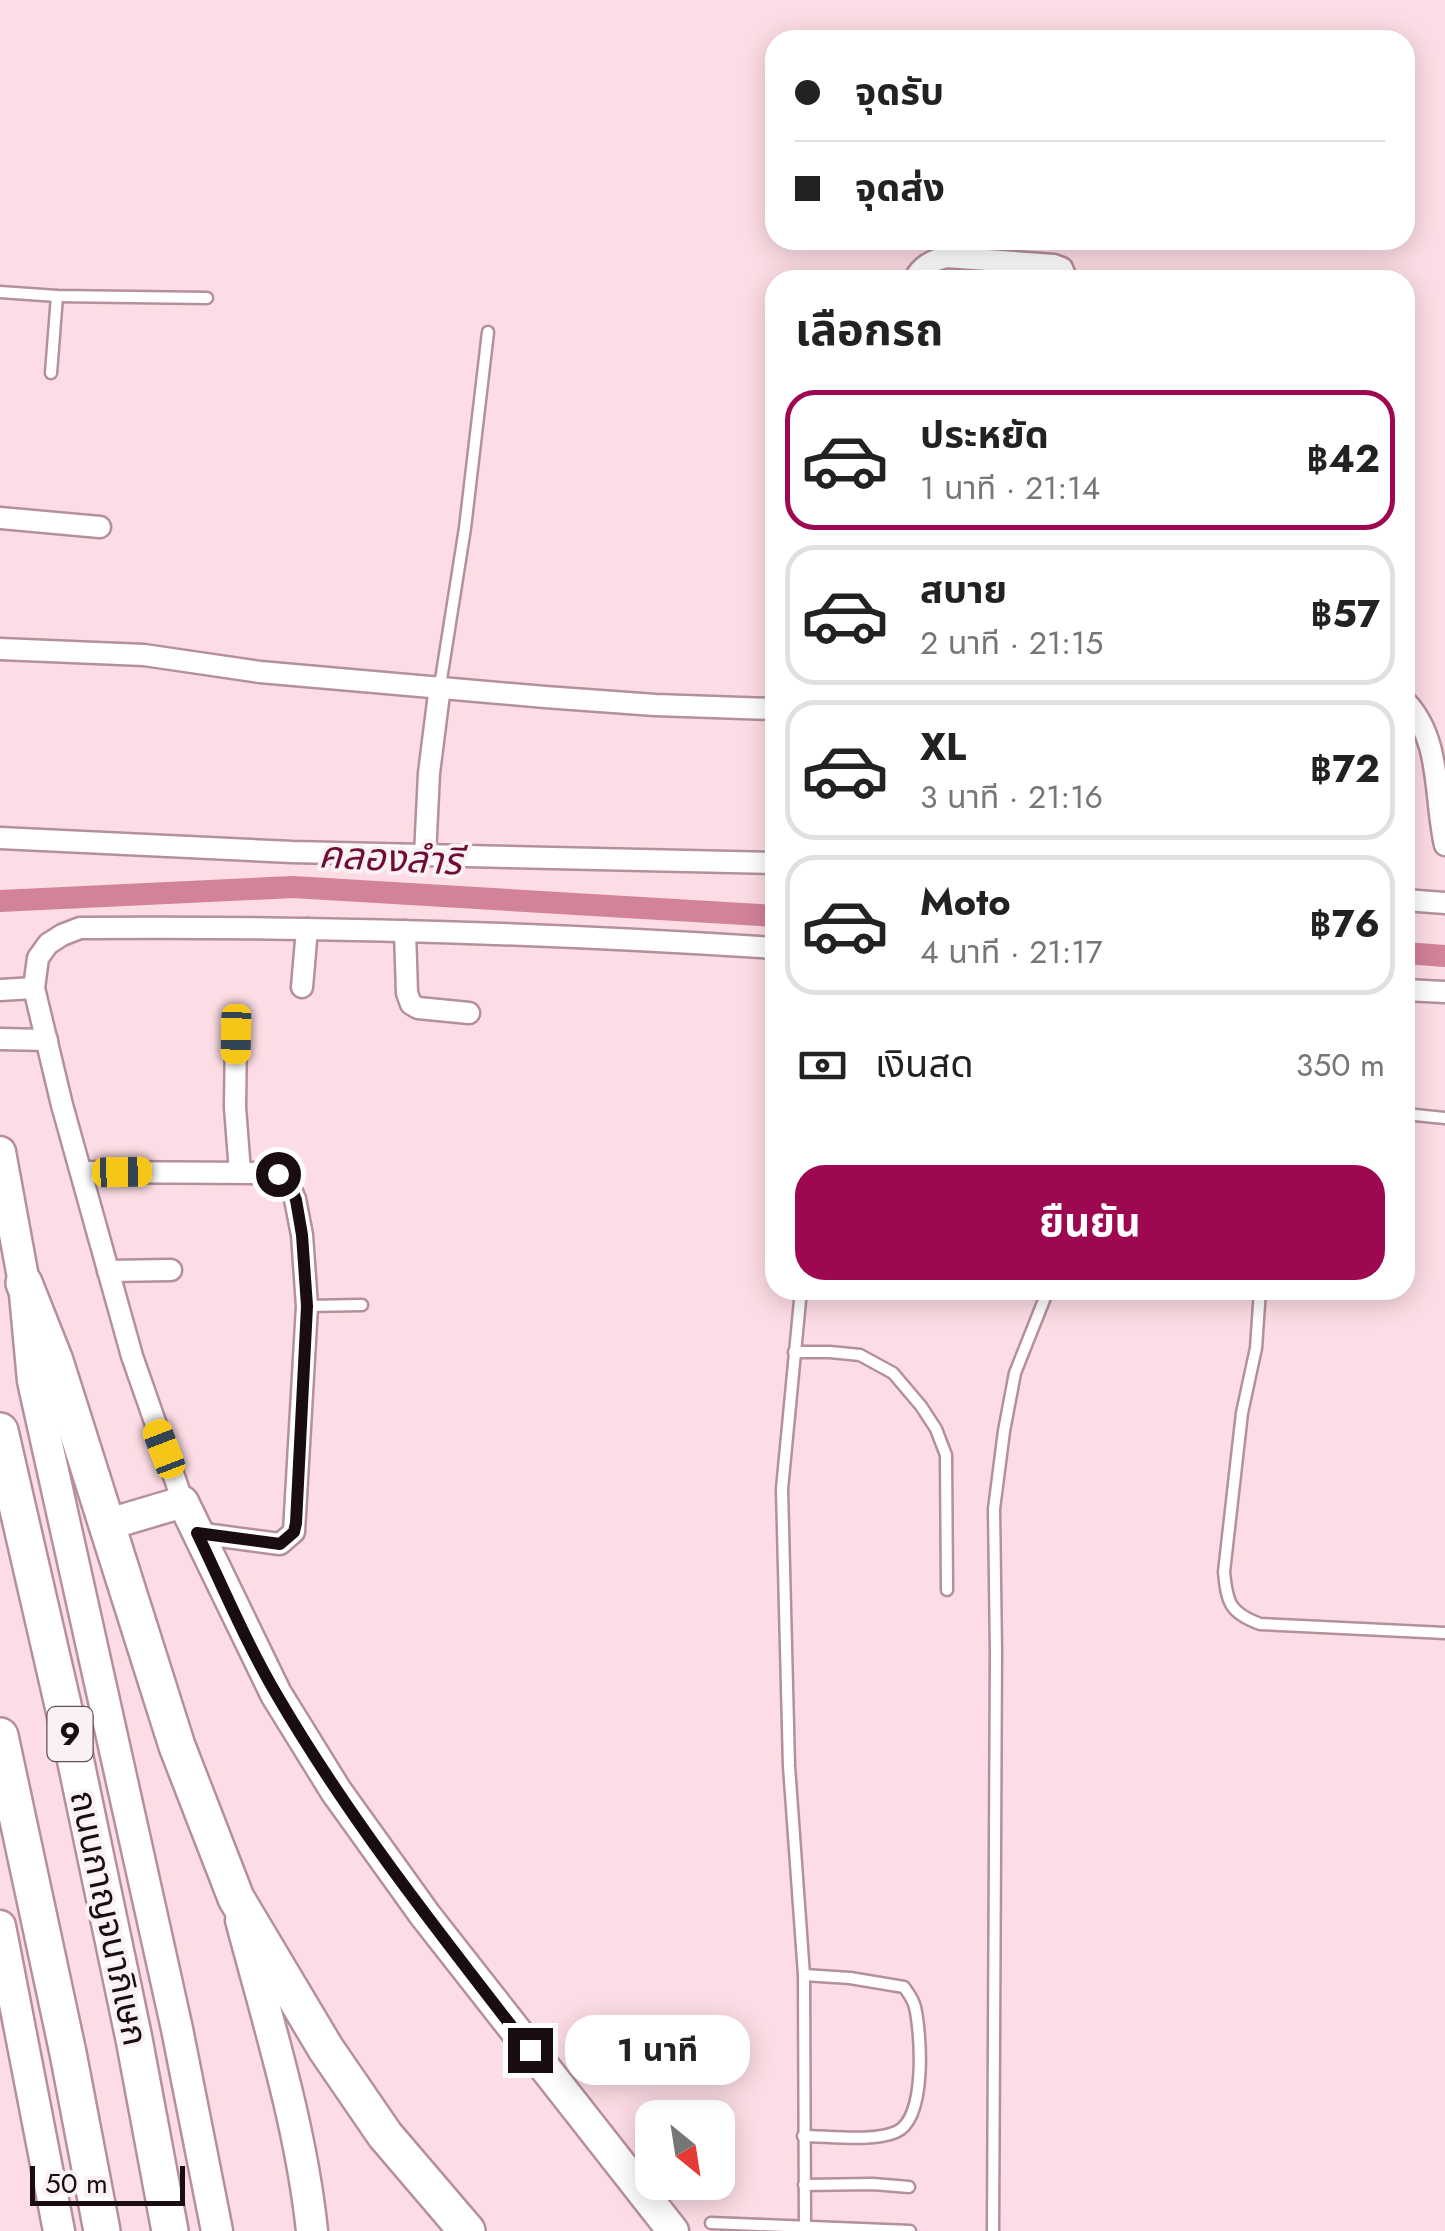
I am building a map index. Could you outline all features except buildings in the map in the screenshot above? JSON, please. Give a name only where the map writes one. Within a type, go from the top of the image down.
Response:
[{"type":"highway","points":[[24,1283],[55,1361],[177,1746],[236,1898],[326,2050],[385,2135],[467,2231]]},
{"type":"highway","name":"ถนนกาญจนาภิเษก","points":[[0,1430],[74,1753],[170,2231]]},
{"type":"highway","name":"ถนนกาญจนาภิเษก","points":[[0,1736],[102,2231]]},
{"type":"main road","points":[[0,1152],[24,1283],[33,1380],[177,2029],[217,2231]]},
{"type":"main road","points":[[108,1524],[184,1502],[276,1694],[336,1791],[425,1915],[673,2231]]},
{"type":"main road","points":[[236,1898],[286,2092],[312,2231]]},
{"type":"main road","points":[[0,1926],[59,2231]]},
{"type":"street","points":[[920,270],[932,260],[946,257],[1054,265],[1063,270]]},
{"type":"street","points":[[0,518],[100,527]]},
{"type":"street","points":[[0,649],[144,654],[260,672],[654,705],[765,708]]},
{"type":"street","points":[[425,856],[433,725],[440,686]]},
{"type":"street","points":[[1415,715],[1424,727],[1432,752],[1445,846]]},
{"type":"street","points":[[0,838],[425,856],[765,864]]},
{"type":"street","points":[[1415,901],[1445,903]]},
{"type":"street","points":[[184,1502],[148,1404],[108,1270],[34,988],[38,958],[48,944],[80,928],[306,929],[618,938],[765,947]]},
{"type":"street","points":[[302,987],[306,929]]},
{"type":"street","points":[[405,931],[406,993],[411,1004],[469,1013]]},
{"type":"street","points":[[0,990],[34,988]]},
{"type":"street","points":[[1415,990],[1445,992]]},
{"type":"street","points":[[236,1034],[234,1107],[240,1172]]},
{"type":"street","points":[[0,1039],[47,1040]]},
{"type":"street","points":[[82,1172],[278,1174],[290,1185],[296,1200],[307,1306],[294,1532],[280,1544],[197,1533]]},
{"type":"street","points":[[108,1270],[171,1270]]},
{"type":"lane","points":[[0,292],[207,298]]},
{"type":"lane","points":[[51,373],[57,296]]},
{"type":"lane","points":[[440,686],[465,528],[488,332]]},
{"type":"lane","points":[[1415,1115],[1445,1118]]},
{"type":"lane","points":[[801,1300],[782,1489],[789,1766],[804,1976],[805,2229]]},
{"type":"lane","points":[[993,2231],[994,1509],[1015,1373],[1044,1300]]},
{"type":"lane","points":[[1259,1300],[1224,1572],[1231,1608],[1260,1624],[1445,1633]]},
{"type":"lane","points":[[307,1306],[362,1305]]},
{"type":"lane","points":[[794,1352],[860,1355],[893,1373],[936,1429],[946,1454],[947,1590]]},
{"type":"lane","points":[[803,2136],[881,2136],[904,2127],[912,2115],[918,2089],[920,2046],[915,2004],[904,1987],[850,1978],[804,1976]]},
{"type":"lane","points":[[804,2185],[910,2187]]},
{"type":"lane","points":[[711,2223],[910,2231]]},
{"type":"waterway","name":"คลองลำรี","points":[[0,901],[293,887],[765,915]]},
{"type":"waterway","name":"คลองลำรี","points":[[1415,954],[1445,956]]},
{"type":"route","points":[[278,1174],[286,1179],[296,1200],[307,1306],[294,1532],[280,1544],[197,1533],[276,1694],[336,1791],[384,1861],[530,2050]]}]
